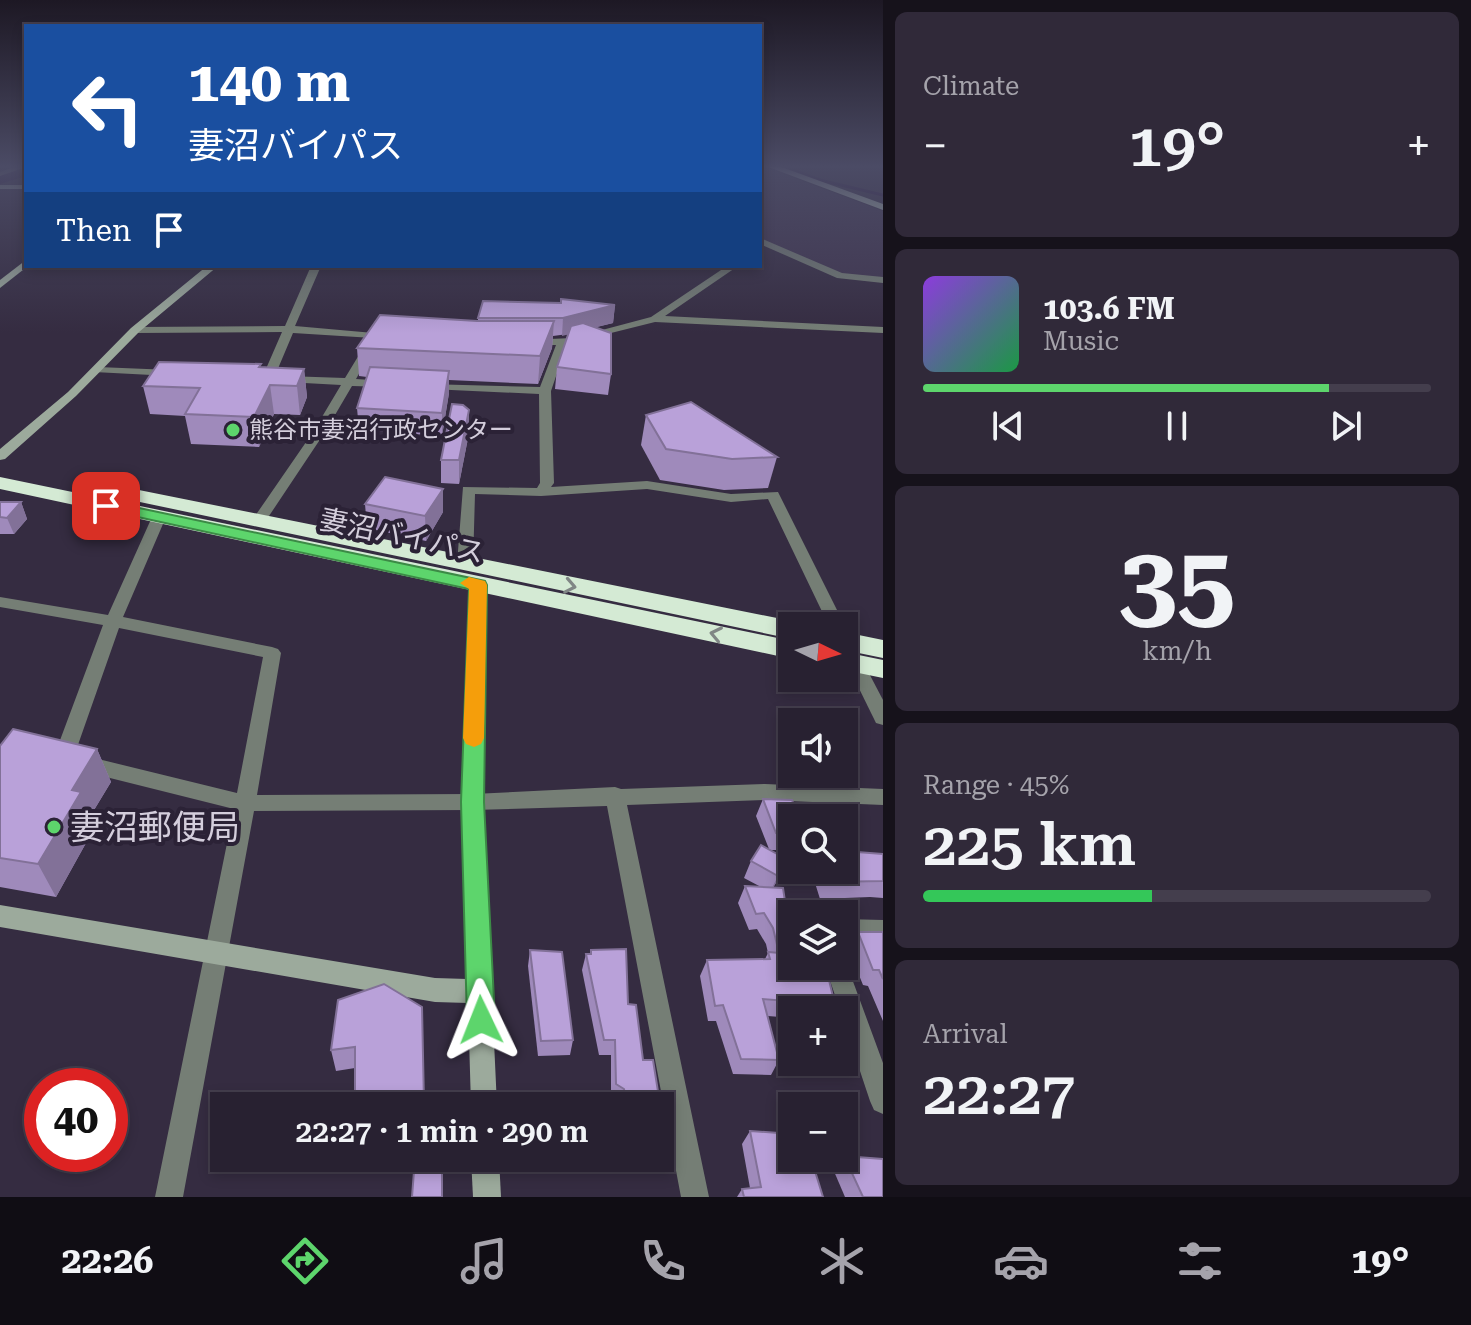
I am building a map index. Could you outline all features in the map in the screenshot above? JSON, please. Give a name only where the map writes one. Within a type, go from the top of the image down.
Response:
[{"type":"highway","name":"妻沼バイパス","points":[[0,468],[778,627]]},
{"type":"highway","name":"妻沼バイパス","points":[[0,483],[778,647]]},
{"type":"highway","points":[[858,649],[883,649]]},
{"type":"highway","points":[[858,655],[883,669]]},
{"type":"street","points":[[762,242],[840,276],[883,280]]},
{"type":"street","points":[[762,252],[776,248]]},
{"type":"street","points":[[0,285],[24,265]]},
{"type":"street","points":[[0,456],[98,370],[135,330],[211,268]]},
{"type":"street","points":[[268,378],[315,268]]},
{"type":"street","points":[[655,319],[730,268]]},
{"type":"street","points":[[519,342],[562,342],[655,319],[883,330]]},
{"type":"street","points":[[135,330],[288,329],[394,338]]},
{"type":"street","points":[[260,519],[319,432],[376,336]]},
{"type":"street","points":[[541,492],[547,483],[545,391],[562,342]]},
{"type":"street","points":[[98,370],[190,374]]},
{"type":"street","points":[[252,377],[407,385]]},
{"type":"street","points":[[422,386],[545,391]]},
{"type":"street","points":[[465,564],[468,490],[541,492],[647,485],[731,498],[773,495],[830,612]]},
{"type":"street","points":[[63,759],[113,621],[159,517]]},
{"type":"street","points":[[478,585],[473,802],[484,1092]]},
{"type":"street","points":[[0,602],[272,653],[218,953],[169,1197]]},
{"type":"street","points":[[858,670],[883,718]]},
{"type":"street","points":[[38,753],[244,803],[473,802],[765,792],[883,797]]},
{"type":"street","points":[[615,795],[695,1197]]},
{"type":"street","points":[[0,916],[435,990],[480,991]]},
{"type":"street","points":[[858,930],[883,931]]},
{"type":"street","points":[[842,980],[883,1101]]},
{"type":"street","points":[[486,1172],[487,1197]]},
{"type":"shaded area","points":[[762,221],[883,221],[883,278],[842,275],[762,240]]},
{"type":"building","points":[[561,299],[615,305],[563,318],[478,318],[483,301],[561,303]]},
{"type":"building","points":[[380,315],[477,321],[554,321],[540,356],[357,348]]},
{"type":"building","points":[[583,323],[611,333],[611,374],[557,367],[571,326]]},
{"type":"building","points":[[159,362],[261,364],[259,367],[304,369],[297,386],[270,385],[254,417],[185,414],[200,388],[143,386]]},
{"type":"building","points":[[370,367],[449,371],[442,413],[357,408]]},
{"type":"building","points":[[691,402],[777,457],[732,459],[666,449],[646,415]]},
{"type":"building","points":[[452,404],[463,405],[469,410],[459,460],[441,460]]},
{"type":"building","points":[[385,477],[443,489],[425,516],[365,504]]},
{"type":"building","points":[[0,502],[21,502],[7,518],[0,517]]},
{"type":"building","points":[[13,729],[97,749],[72,790],[81,792],[38,864],[0,858],[0,746]]},
{"type":"building","points":[[763,799],[792,800],[794,804],[778,804],[776,833]]},
{"type":"building","points":[[761,845],[778,854],[778,876],[751,861]]},
{"type":"building","points":[[858,852],[883,854],[883,881],[858,881]]},
{"type":"building","points":[[745,886],[783,888],[785,900],[778,900],[778,949],[773,928],[764,913],[756,914]]},
{"type":"building","points":[[858,932],[883,932],[883,979],[879,970],[873,970]]},
{"type":"building","points":[[626,949],[628,1004],[636,1005],[643,1060],[653,1060],[658,1092],[625,1092],[616,1084],[615,1040],[604,1040],[586,954],[591,954],[591,950]]},
{"type":"building","points":[[530,950],[562,952],[573,1040],[541,1041]]},
{"type":"building","points":[[768,952],[778,953],[778,980],[829,980],[833,996],[763,999],[778,1060],[741,1059],[723,1005],[715,1006],[707,960],[770,959]]},
{"type":"building","points":[[384,984],[422,1007],[424,1092],[355,1092],[355,1047],[331,1050],[338,1000]]},
{"type":"building","points":[[750,1131],[778,1133],[778,1172],[815,1172],[823,1197],[744,1197],[742,1189],[761,1187]]},
{"type":"building","points":[[858,1157],[883,1159],[883,1197],[863,1197],[851,1172],[858,1172]]},
{"type":"building","points":[[414,1172],[442,1172],[442,1197],[412,1197]]},
{"type":"slow traffic","points":[[469,583],[478,585],[474,738]]},
{"type":"place","name":"熊谷市妻沼行政センター","points":[[233,430]]},
{"type":"place","name":"妻沼郵便局","points":[[54,827]]},
{"type":"route","points":[[106,506],[478,585],[473,802],[481,1020]]}]
